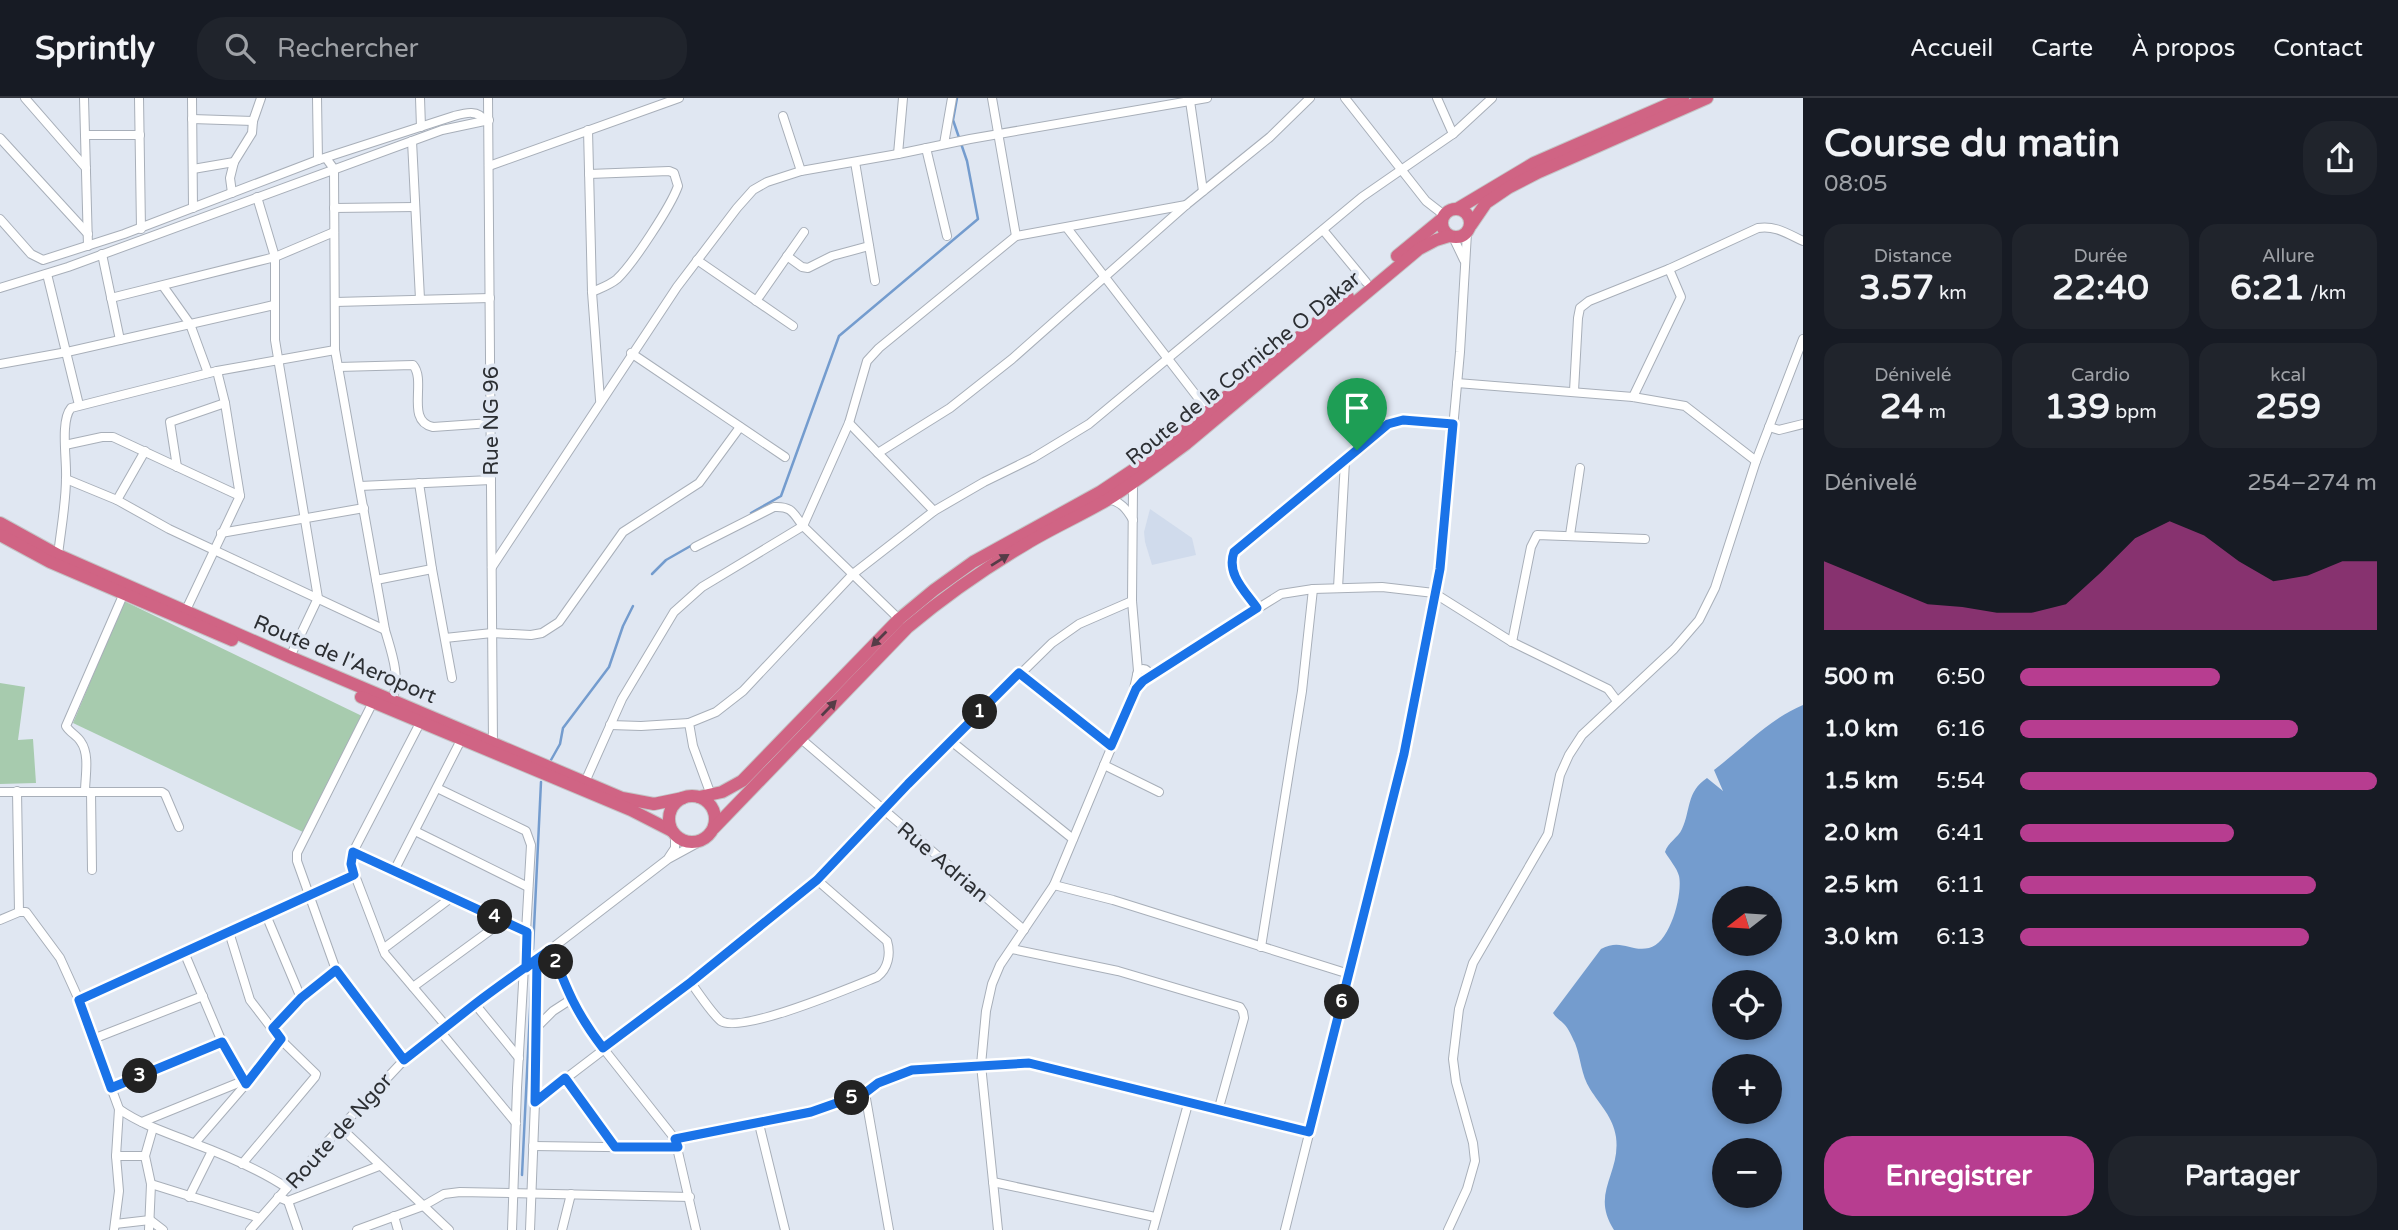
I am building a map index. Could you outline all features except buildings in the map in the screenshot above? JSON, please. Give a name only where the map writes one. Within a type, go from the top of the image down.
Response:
[{"type":"highway","points":[[1683,98],[1534,163],[1457,209],[1450,210],[1443,217],[1443,228],[1451,237],[1460,237],[1469,229],[1482,208],[1508,188],[1707,98]]},
{"type":"highway","points":[[1457,209],[1468,215],[1469,229]]},
{"type":"highway","name":"Route de la Corniche O Dakar","points":[[705,796],[731,789],[751,773],[900,618],[934,590],[973,562],[1114,483],[1171,444],[1443,217]]},
{"type":"highway","name":"Route de la Corniche O Dakar","points":[[714,828],[907,628],[938,602],[964,582],[1028,543],[1108,499],[1186,444],[1419,249],[1451,237]]},
{"type":"highway","name":"Route de l'Aeroport","points":[[0,523],[58,555],[585,782],[638,802],[663,803],[683,798]]},
{"type":"highway","name":"Route de l'Aeroport","points":[[2,537],[50,562],[420,723],[631,810],[673,832]]},
{"type":"highway","points":[[705,796],[714,811],[714,828],[709,836],[701,841],[687,842],[673,832],[669,822],[670,812],[683,798],[705,796]]},
{"type":"street","points":[[25,98],[86,168]]},
{"type":"street","points":[[84,98],[88,246]]},
{"type":"street","points":[[139,98],[141,239]]},
{"type":"street","points":[[192,98],[193,208]]},
{"type":"street","points":[[232,193],[230,178],[234,162],[252,133],[261,98]]},
{"type":"street","points":[[317,98],[322,159],[334,169]]},
{"type":"street","points":[[420,98],[421,127]]},
{"type":"street","name":"Rue NG 96","points":[[488,98],[493,744]]},
{"type":"street","points":[[489,166],[679,98]]},
{"type":"street","points":[[898,154],[903,98]]},
{"type":"street","points":[[946,143],[952,98]]},
{"type":"street","points":[[992,98],[1016,236]]},
{"type":"street","points":[[492,567],[631,353],[697,260],[754,190],[767,182],[801,171],[1207,98]]},
{"type":"street","points":[[878,453],[967,395],[1012,359],[1186,205],[1270,137],[1310,98]]},
{"type":"street","points":[[1345,98],[1426,201],[1443,217]]},
{"type":"street","points":[[1437,98],[1453,134]]},
{"type":"street","points":[[610,724],[641,726],[689,723],[716,712],[743,691],[853,574],[934,511],[1060,443],[1089,424],[1362,197],[1453,134],[1492,98]]},
{"type":"street","points":[[1190,101],[1203,191]]},
{"type":"street","points":[[0,219],[31,254],[43,260],[141,227],[322,159],[421,127],[467,113],[482,116],[487,120]]},
{"type":"street","points":[[783,117],[801,171]]},
{"type":"street","points":[[192,119],[253,121]]},
{"type":"street","points":[[0,288],[47,274],[442,130],[487,120]]},
{"type":"street","points":[[588,130],[592,292],[600,401]]},
{"type":"street","points":[[85,135],[140,135]]},
{"type":"street","points":[[0,138],[88,234]]},
{"type":"street","points":[[412,141],[420,299]]},
{"type":"street","points":[[926,148],[947,236]]},
{"type":"street","points":[[193,169],[234,162]]},
{"type":"street","points":[[855,162],[875,281]]},
{"type":"street","points":[[334,169],[335,350],[385,631],[397,678],[392,701]]},
{"type":"street","points":[[589,174],[669,171],[674,173],[678,186],[663,215],[622,273],[608,286],[592,292]]},
{"type":"street","points":[[257,197],[275,257],[274,323],[278,361],[318,598],[290,657]]},
{"type":"street","points":[[585,782],[610,724],[642,663],[674,612],[702,587],[803,526],[849,423],[864,370],[872,354],[1016,236],[1186,205]]},
{"type":"street","points":[[334,208],[415,207]]},
{"type":"street","points":[[1574,391],[1580,308],[1589,301],[1763,227],[1776,228],[1803,241]]},
{"type":"street","points":[[1067,228],[1209,412]]},
{"type":"street","points":[[1285,1230],[1404,754],[1440,569],[1457,383],[1464,260],[1469,229]]},
{"type":"street","points":[[1323,230],[1366,282]]},
{"type":"street","points":[[111,298],[275,257],[334,232]]},
{"type":"street","points":[[756,301],[804,232]]},
{"type":"street","points":[[1451,237],[1464,260]]},
{"type":"street","points":[[787,256],[802,267],[808,268],[832,256],[869,246]]},
{"type":"street","points":[[102,254],[120,340]]},
{"type":"street","points":[[697,260],[793,326]]},
{"type":"street","points":[[1633,397],[1681,297],[1669,269]]},
{"type":"street","points":[[47,274],[79,405]]},
{"type":"street","points":[[163,286],[190,324],[225,403],[240,496],[186,610]]},
{"type":"street","points":[[335,302],[490,298]]},
{"type":"street","points":[[0,364],[67,352],[274,305]]},
{"type":"street","points":[[1448,1230],[1467,1189],[1475,1161],[1473,1143],[1456,1083],[1453,1059],[1456,1024],[1467,978],[1492,929],[1548,834],[1560,775],[1582,735],[1674,649],[1699,620],[1715,588],[1756,461],[1803,339]]},
{"type":"street","points":[[58,555],[66,478],[68,411],[79,405],[213,372],[335,350]]},
{"type":"street","points":[[631,353],[785,457]]},
{"type":"street","points":[[338,367],[413,365],[418,373],[418,409],[425,425],[433,427],[491,424]]},
{"type":"street","points":[[1457,383],[1574,391],[1685,406],[1756,461]]},
{"type":"street","points":[[177,467],[170,422],[225,403]]},
{"type":"street","points":[[1257,608],[1233,573],[1230,565],[1234,552],[1388,424],[1403,420],[1453,424]]},
{"type":"street","points":[[849,423],[934,511]]},
{"type":"street","points":[[1769,427],[1779,430],[1803,424]]},
{"type":"street","points":[[445,638],[492,633],[531,635],[542,634],[551,629],[559,622],[623,532],[699,483],[740,427]]},
{"type":"street","points":[[65,445],[110,436],[240,496]]},
{"type":"street","points":[[117,500],[145,451]]},
{"type":"street","points":[[1338,588],[1345,461]]},
{"type":"street","points":[[1570,535],[1580,468]]},
{"type":"street","points":[[66,478],[117,500],[169,529],[385,631]]},
{"type":"street","points":[[360,486],[491,480]]},
{"type":"street","points":[[998,1230],[981,1065],[985,1011],[1000,965],[1055,885],[1143,674],[1136,656],[1132,601],[1135,480]]},
{"type":"street","points":[[419,483],[452,678]]},
{"type":"street","points":[[1108,499],[1127,509],[1133,520]]},
{"type":"street","points":[[695,547],[774,508],[784,507],[900,618]]},
{"type":"street","points":[[221,533],[363,508]]},
{"type":"street","points":[[1512,642],[1533,539],[1537,535],[1645,539]]},
{"type":"street","points":[[376,580],[432,569]]},
{"type":"street","points":[[1143,674],[1162,668],[1281,594],[1313,589],[1381,587],[1434,593],[1512,642],[1608,689],[1617,701]]},
{"type":"street","points":[[1261,947],[1303,691],[1313,589]]},
{"type":"street","points":[[92,870],[86,752],[80,738],[69,732],[66,726],[124,593]]},
{"type":"street","points":[[535,1102],[691,982],[817,880],[1019,673],[1066,632],[1132,601]]},
{"type":"street","points":[[1019,673],[1111,746]]},
{"type":"street","points":[[373,702],[297,855],[336,970],[404,1060]]},
{"type":"street","points":[[420,723],[353,852],[351,864],[383,948],[516,1123]]},
{"type":"street","points":[[689,723],[704,780],[705,796]]},
{"type":"street","name":"Rue Adrian","points":[[800,738],[1024,930]]},
{"type":"street","points":[[394,871],[461,740]]},
{"type":"street","points":[[951,741],[1073,839]]},
{"type":"street","points":[[1104,765],[1159,792]]},
{"type":"street","points":[[437,788],[526,831],[531,845],[512,1230]]},
{"type":"street","points":[[17,791],[19,912]]},
{"type":"street","points":[[0,792],[162,792],[179,827]]},
{"type":"street","points":[[415,831],[528,887]]},
{"type":"street","points":[[668,859],[675,848],[673,832]]},
{"type":"street","name":"Route de Ngor","points":[[250,1230],[404,1060],[668,859],[701,841]]},
{"type":"street","points":[[353,852],[527,932]]},
{"type":"street","points":[[79,1000],[354,875]]},
{"type":"street","points":[[691,982],[720,1020],[732,1023],[791,1011],[877,977],[887,967],[887,941],[817,880]]},
{"type":"street","points":[[1055,885],[1113,900],[1349,974]]},
{"type":"street","points":[[383,948],[452,898]]},
{"type":"street","points":[[0,920],[23,911],[30,915],[60,958],[79,1000],[119,1109],[116,1156],[119,1191],[115,1227],[150,1220],[163,1230]]},
{"type":"street","points":[[266,915],[301,998]]},
{"type":"street","points":[[413,987],[503,921]]},
{"type":"street","points":[[229,932],[250,1000],[281,1039],[316,1075],[242,1164]]},
{"type":"street","points":[[551,949],[570,1000],[584,1024],[677,1143],[696,1230]]},
{"type":"street","points":[[1012,949],[1118,971],[1240,1007],[1244,1018],[1217,1111]]},
{"type":"street","points":[[184,952],[222,1042],[245,1082]]},
{"type":"street","points":[[530,1230],[537,959]]},
{"type":"street","points":[[273,1028],[301,998],[336,970]]},
{"type":"street","points":[[93,1039],[202,996]]},
{"type":"street","points":[[536,1028],[553,1011],[570,1000]]},
{"type":"street","points":[[475,1004],[519,1058]]},
{"type":"street","points":[[195,1143],[281,1039]]},
{"type":"street","points":[[111,1088],[222,1042]]},
{"type":"street","points":[[533,1146],[615,1147],[677,1143],[811,1112],[865,1093],[878,1083],[912,1070],[1029,1063],[1309,1132]]},
{"type":"street","points":[[565,1078],[615,1147]]},
{"type":"street","points":[[142,1122],[245,1082]]},
{"type":"street","points":[[865,1093],[889,1230]]},
{"type":"street","points":[[1153,1230],[1188,1104]]},
{"type":"street","points":[[119,1109],[153,1128],[242,1164],[287,1188]]},
{"type":"street","points":[[759,1124],[785,1230]]},
{"type":"street","points":[[149,1230],[151,1184],[145,1156],[153,1128]]},
{"type":"street","points":[[341,1128],[449,1230]]},
{"type":"street","points":[[189,1197],[212,1151]]},
{"type":"street","points":[[116,1156],[145,1156]]},
{"type":"street","points":[[278,1197],[288,1201],[379,1166]]},
{"type":"street","points":[[993,1182],[1155,1217]]},
{"type":"street","points":[[151,1184],[260,1218]]},
{"type":"street","points":[[356,1230],[423,1206],[444,1194],[460,1192],[690,1196]]},
{"type":"street","points":[[562,1230],[571,1194]]},
{"type":"street","points":[[288,1201],[298,1230]]},
{"type":"street","points":[[394,1216],[398,1230]]},
{"type":"shaded area","points":[[1150,509],[1192,538],[1196,555],[1152,565],[1144,532]]},
{"type":"green space","points":[[124,601],[362,716],[305,833],[73,723]]},
{"type":"green space","points":[[0,683],[25,687],[18,740],[33,739],[36,783],[0,784]]},
{"type":"water","points":[[1803,705],[1803,1230],[1614,1230],[1607,1217],[1605,1194],[1614,1162],[1616,1137],[1609,1117],[1587,1084],[1570,1033],[1553,1013],[1601,949],[1614,945],[1649,948],[1663,938],[1677,906],[1680,884],[1678,873],[1665,852],[1682,829],[1692,795],[1707,778],[1723,791],[1714,770],[1768,726]]},
{"type":"waterway","points":[[751,513],[781,496],[839,336],[978,219],[967,161],[953,120],[957,98]]},
{"type":"waterway","points":[[652,574],[666,560],[694,544]]},
{"type":"waterway","points":[[551,760],[560,744],[563,728],[609,667],[633,606]]},
{"type":"waterway","points":[[533,949],[541,782]]},
{"type":"waterway","points":[[522,1175],[532,970]]},
{"type":"route","points":[[1357,450],[1234,552],[1230,565],[1233,573],[1257,608],[1143,681],[1136,689],[1111,746],[1019,673],[817,880],[691,982],[603,1048],[570,1000],[551,949],[537,959],[526,968],[475,1004],[404,1060],[336,970],[301,998],[273,1028],[281,1039],[246,1084],[222,1042],[111,1088],[79,1000],[354,875],[351,864],[353,852],[527,932],[526,968],[537,959],[535,1102],[565,1078],[615,1147],[678,1147],[675,1139],[811,1112],[865,1093],[878,1083],[912,1070],[1029,1063],[1309,1132],[1404,754],[1440,569],[1453,424],[1403,420],[1388,424],[1357,450]]}]
